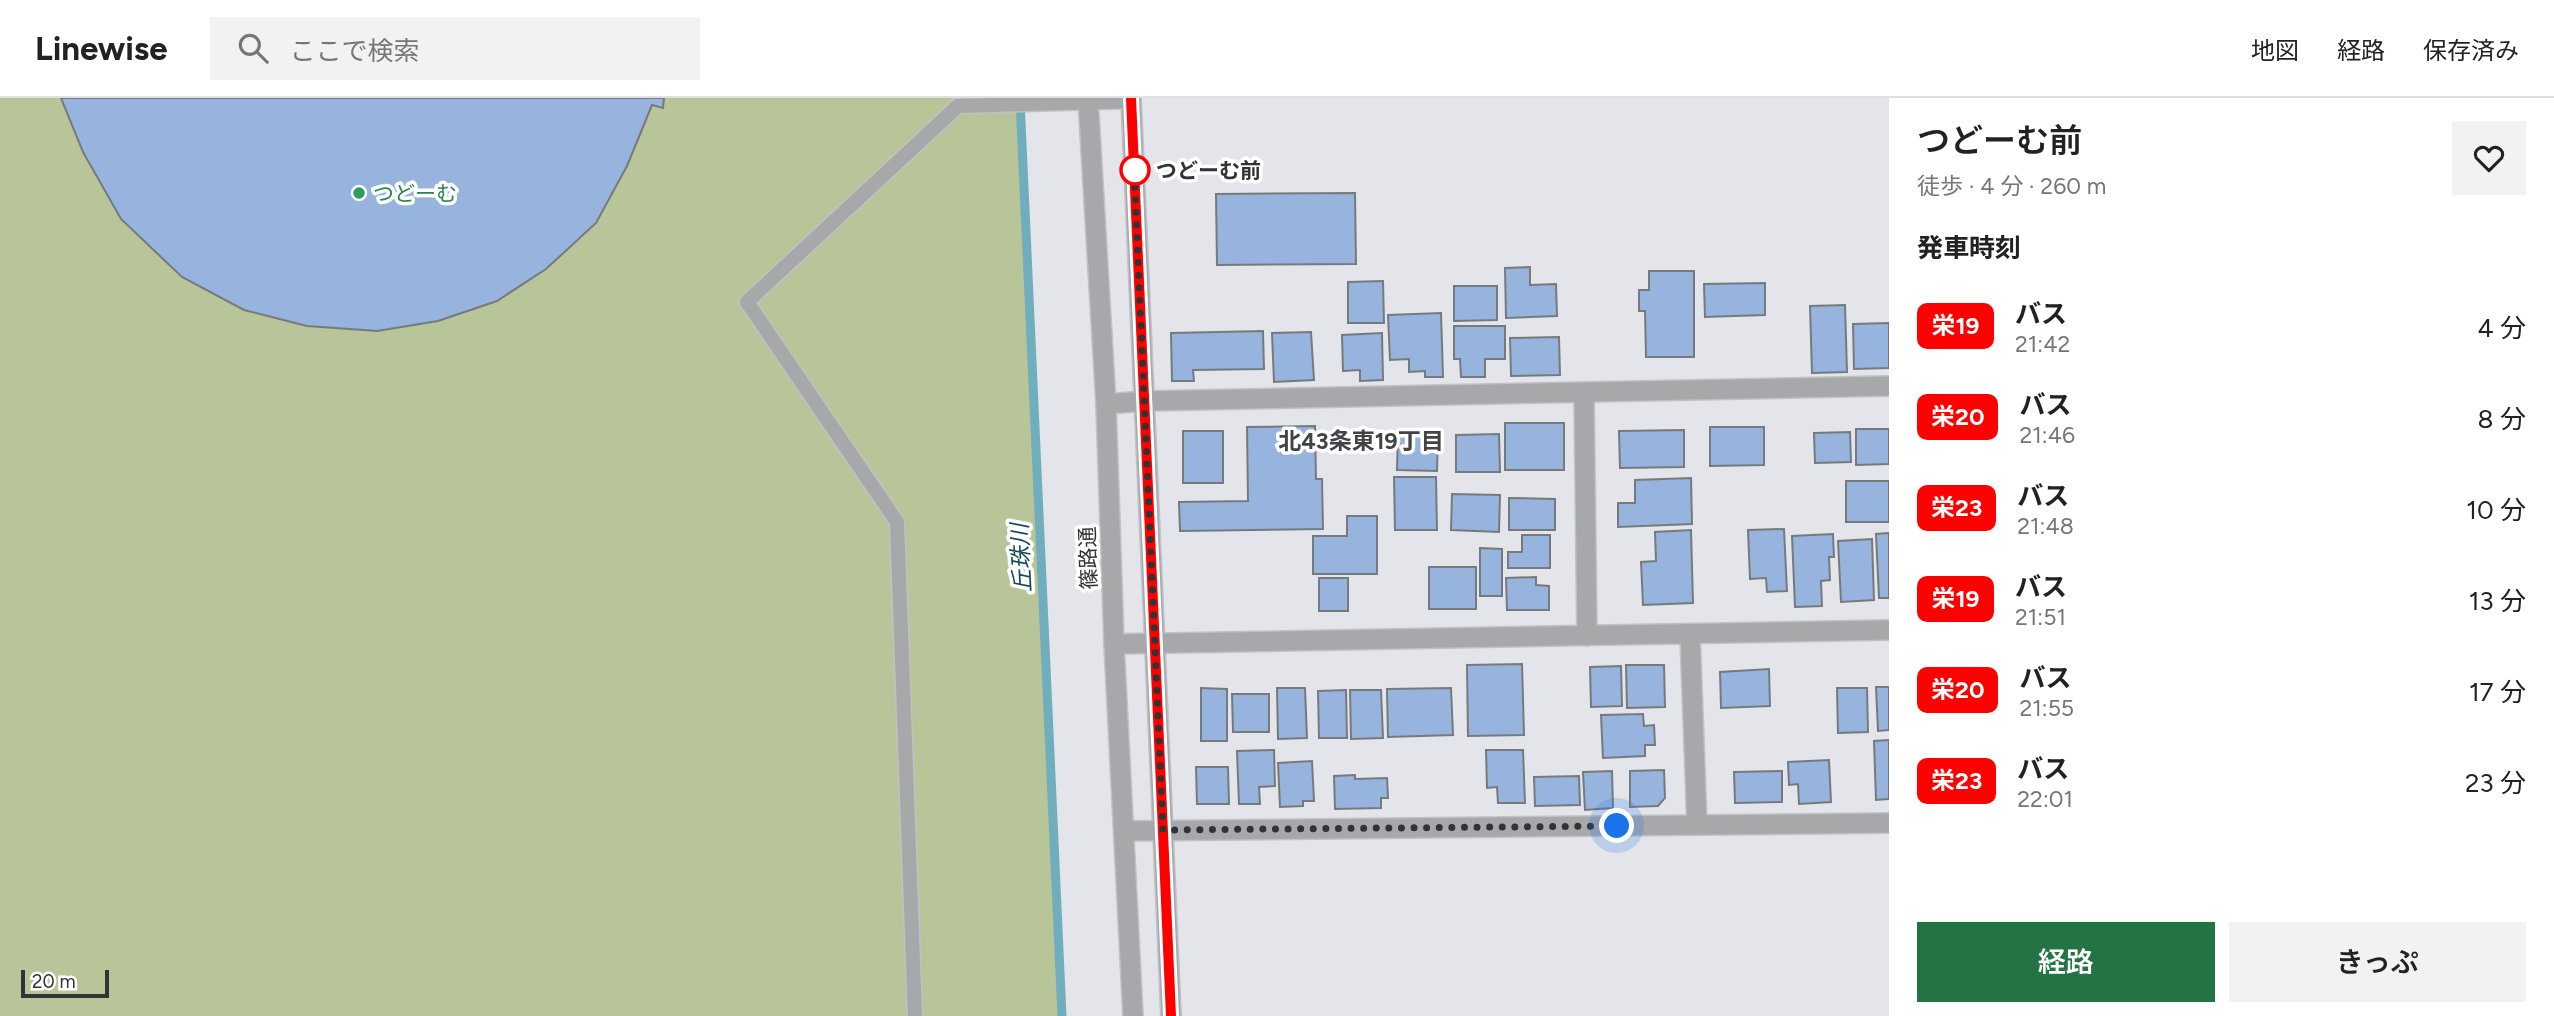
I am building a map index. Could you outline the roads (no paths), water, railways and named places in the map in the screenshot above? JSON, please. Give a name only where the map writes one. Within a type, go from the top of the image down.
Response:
[{"type":"street","name":"篠路通","points":[[1088,100],[1106,404],[1114,644],[1133,1016]]},
{"type":"street","points":[[1131,100],[1171,1016]]},
{"type":"street","points":[[1106,404],[1144,401],[1889,386]]},
{"type":"street","points":[[1584,393],[1587,636]]},
{"type":"street","points":[[1114,644],[1889,630]]},
{"type":"street","points":[[1690,634],[1697,825]]},
{"type":"street","points":[[1125,831],[1889,823]]},
{"type":"lane","points":[[915,1016],[897,522],[747,302],[958,106],[1131,100]]},
{"type":"waterway","name":"丘珠川","points":[[1020,100],[1062,1016]]},
{"type":"place","name":"つどーむ前","points":[[1135,170]]},
{"type":"place","name":"つどーむ","points":[[359,193]]},
{"type":"district","name":"北43条東19丁目","points":[[1361,441]]}]
